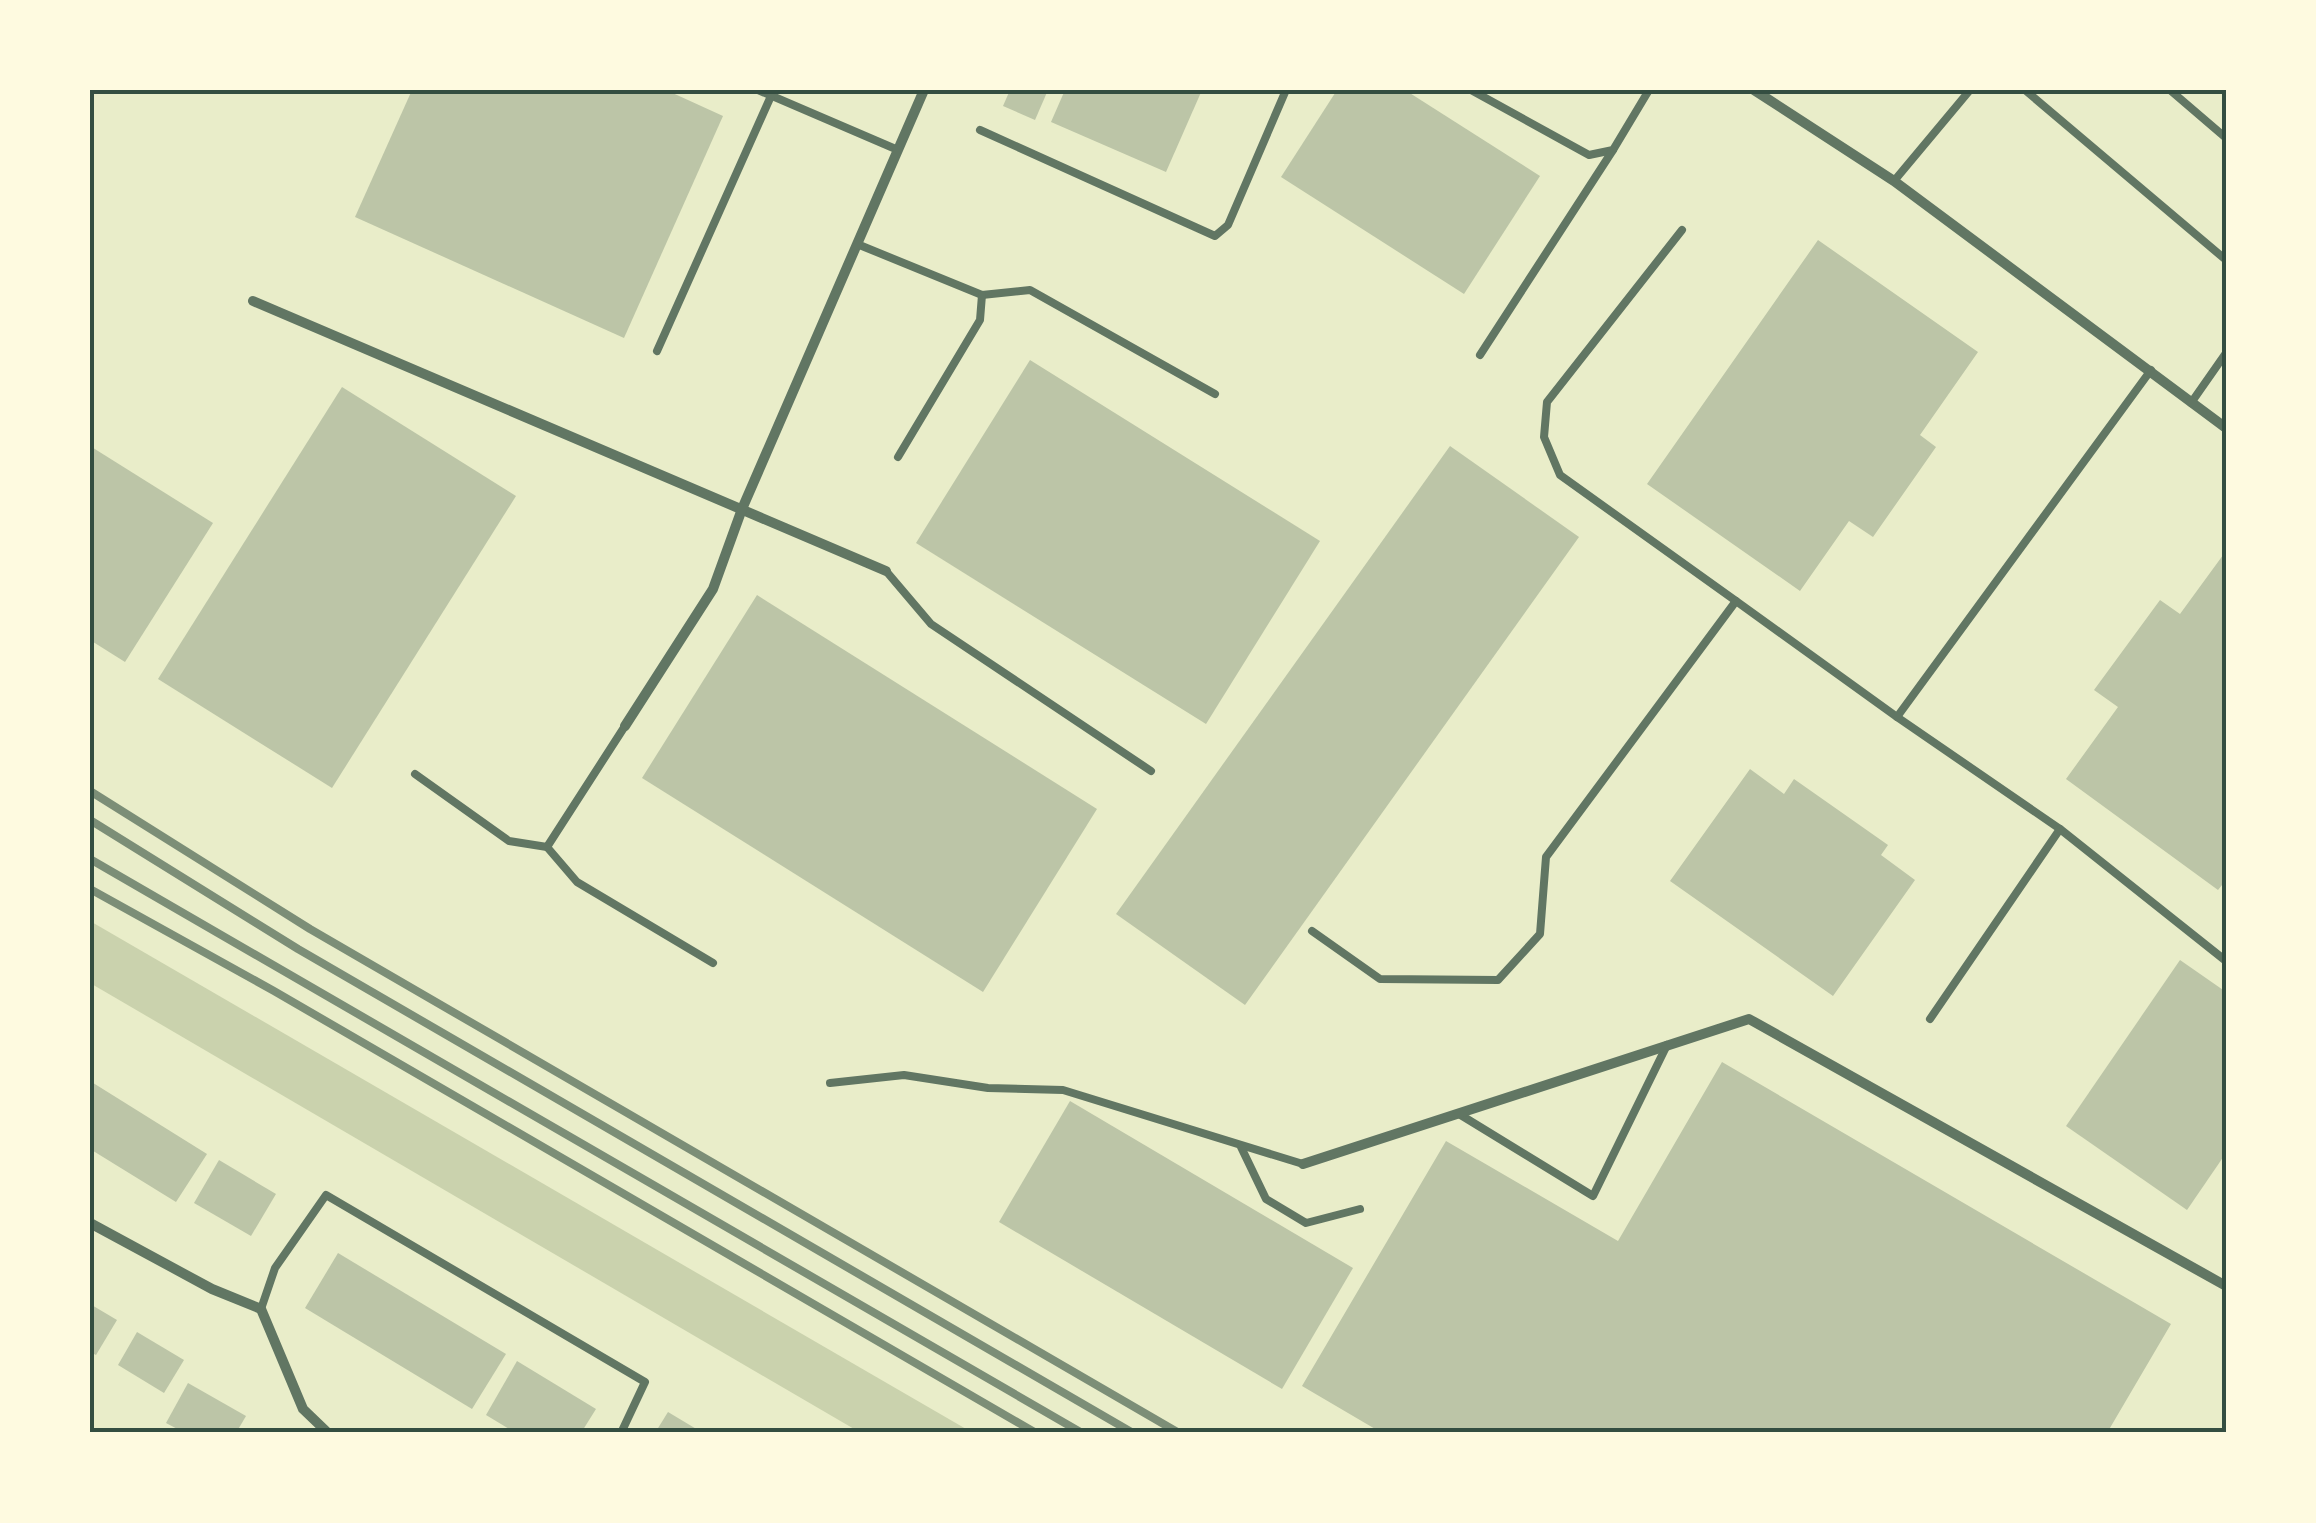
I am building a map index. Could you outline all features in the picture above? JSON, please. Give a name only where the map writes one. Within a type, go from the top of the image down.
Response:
[{"type":"street","points":[[625,726],[713,589],[742,509],[924,90]]},
{"type":"street","points":[[1754,90],[1894,181],[2226,428]]},
{"type":"street","points":[[253,301],[886,571]]},
{"type":"street","points":[[1303,1164],[1749,1019],[2226,1286]]},
{"type":"street","points":[[90,1223],[212,1289],[261,1310],[304,1409],[328,1433]]},
{"type":"lane","points":[[758,90],[898,150]]},
{"type":"lane","points":[[980,130],[1214,236],[1228,225],[1286,90]]},
{"type":"lane","points":[[1471,90],[1589,155],[1613,150]]},
{"type":"lane","points":[[1480,355],[1649,90]]},
{"type":"lane","points":[[1894,181],[1970,90]]},
{"type":"lane","points":[[2025,90],[2226,260]]},
{"type":"lane","points":[[2170,90],[2226,138]]},
{"type":"lane","points":[[657,351],[771,96]]},
{"type":"lane","points":[[1682,230],[1547,402],[1544,437],[1560,475],[2060,830],[2226,961]]},
{"type":"lane","points":[[857,244],[982,295],[1030,290],[1215,394]]},
{"type":"lane","points":[[898,456],[980,320],[982,295]]},
{"type":"lane","points":[[2191,403],[2226,352]]},
{"type":"lane","points":[[1897,716],[2151,370]]},
{"type":"lane","points":[[886,571],[931,624],[1151,772]]},
{"type":"lane","points":[[1312,930],[1380,979],[1498,980],[1540,934],[1546,857],[1736,601]]},
{"type":"lane","points":[[547,848],[625,726]]},
{"type":"lane","points":[[415,774],[509,841],[547,848],[577,882],[712,963]]},
{"type":"lane","points":[[1930,1018],[2060,830]]},
{"type":"lane","points":[[1459,1114],[1593,1196],[1667,1045]]},
{"type":"lane","points":[[830,1083],[904,1075],[988,1088],[1063,1090],[1303,1164]]},
{"type":"lane","points":[[1241,1147],[1266,1199],[1306,1223],[1360,1209]]},
{"type":"lane","points":[[261,1310],[275,1268],[326,1195],[646,1382],[621,1433]]},
{"type":"green space","points":[[90,921],[973,1433],[861,1433],[90,983]]},
{"type":"building","points":[[412,90],[666,90],[723,116],[624,338],[355,217]]},
{"type":"building","points":[[1010,90],[1048,90],[1035,120],[1003,106]]},
{"type":"building","points":[[1065,90],[1202,90],[1166,172],[1051,122]]},
{"type":"building","points":[[1337,90],[1405,90],[1540,176],[1464,294],[1281,177]]},
{"type":"building","points":[[1818,240],[1978,352],[1920,435],[1936,447],[1873,537],[1849,521],[1800,591],[1647,484]]},
{"type":"building","points":[[1030,360],[1320,541],[1206,724],[916,543]]},
{"type":"building","points":[[342,387],[516,496],[332,788],[158,679]]},
{"type":"building","points":[[90,446],[213,523],[125,662],[90,640]]},
{"type":"building","points":[[1450,446],[1579,537],[1245,1005],[1116,914]]},
{"type":"building","points":[[2226,551],[2226,880],[2218,890],[2066,779],[2118,707],[2094,690],[2160,600],[2180,614]]},
{"type":"building","points":[[757,595],[1097,809],[983,992],[642,778]]},
{"type":"building","points":[[1750,769],[1784,794],[1794,779],[1888,845],[1881,855],[1915,880],[1833,996],[1670,881]]},
{"type":"building","points":[[2180,960],[2226,992],[2226,1153],[2187,1210],[2066,1126]]},
{"type":"building","points":[[1722,1062],[2171,1324],[2107,1433],[1382,1433],[1302,1386],[1446,1141],[1618,1241]]},
{"type":"building","points":[[90,1081],[207,1154],[176,1202],[90,1149]]},
{"type":"building","points":[[1070,1101],[1353,1268],[1282,1389],[999,1222]]},
{"type":"building","points":[[219,1160],[276,1194],[251,1236],[194,1203]]},
{"type":"building","points":[[338,1253],[506,1354],[472,1409],[305,1308]]},
{"type":"building","points":[[90,1304],[117,1320],[96,1355],[90,1352]]},
{"type":"building","points":[[137,1332],[184,1360],[164,1393],[118,1365]]},
{"type":"building","points":[[517,1361],[596,1409],[581,1433],[516,1433],[486,1415]]},
{"type":"building","points":[[188,1383],[246,1416],[236,1433],[185,1433],[166,1423]]},
{"type":"building","points":[[668,1412],[703,1433],[655,1433]]},
{"type":"railway","points":[[90,791],[310,929],[1179,1433]]},
{"type":"railway","points":[[90,820],[298,949],[1133,1433]]},
{"type":"railway","points":[[90,859],[1082,1433]]},
{"type":"railway","points":[[90,889],[274,991],[1036,1433]]}]
